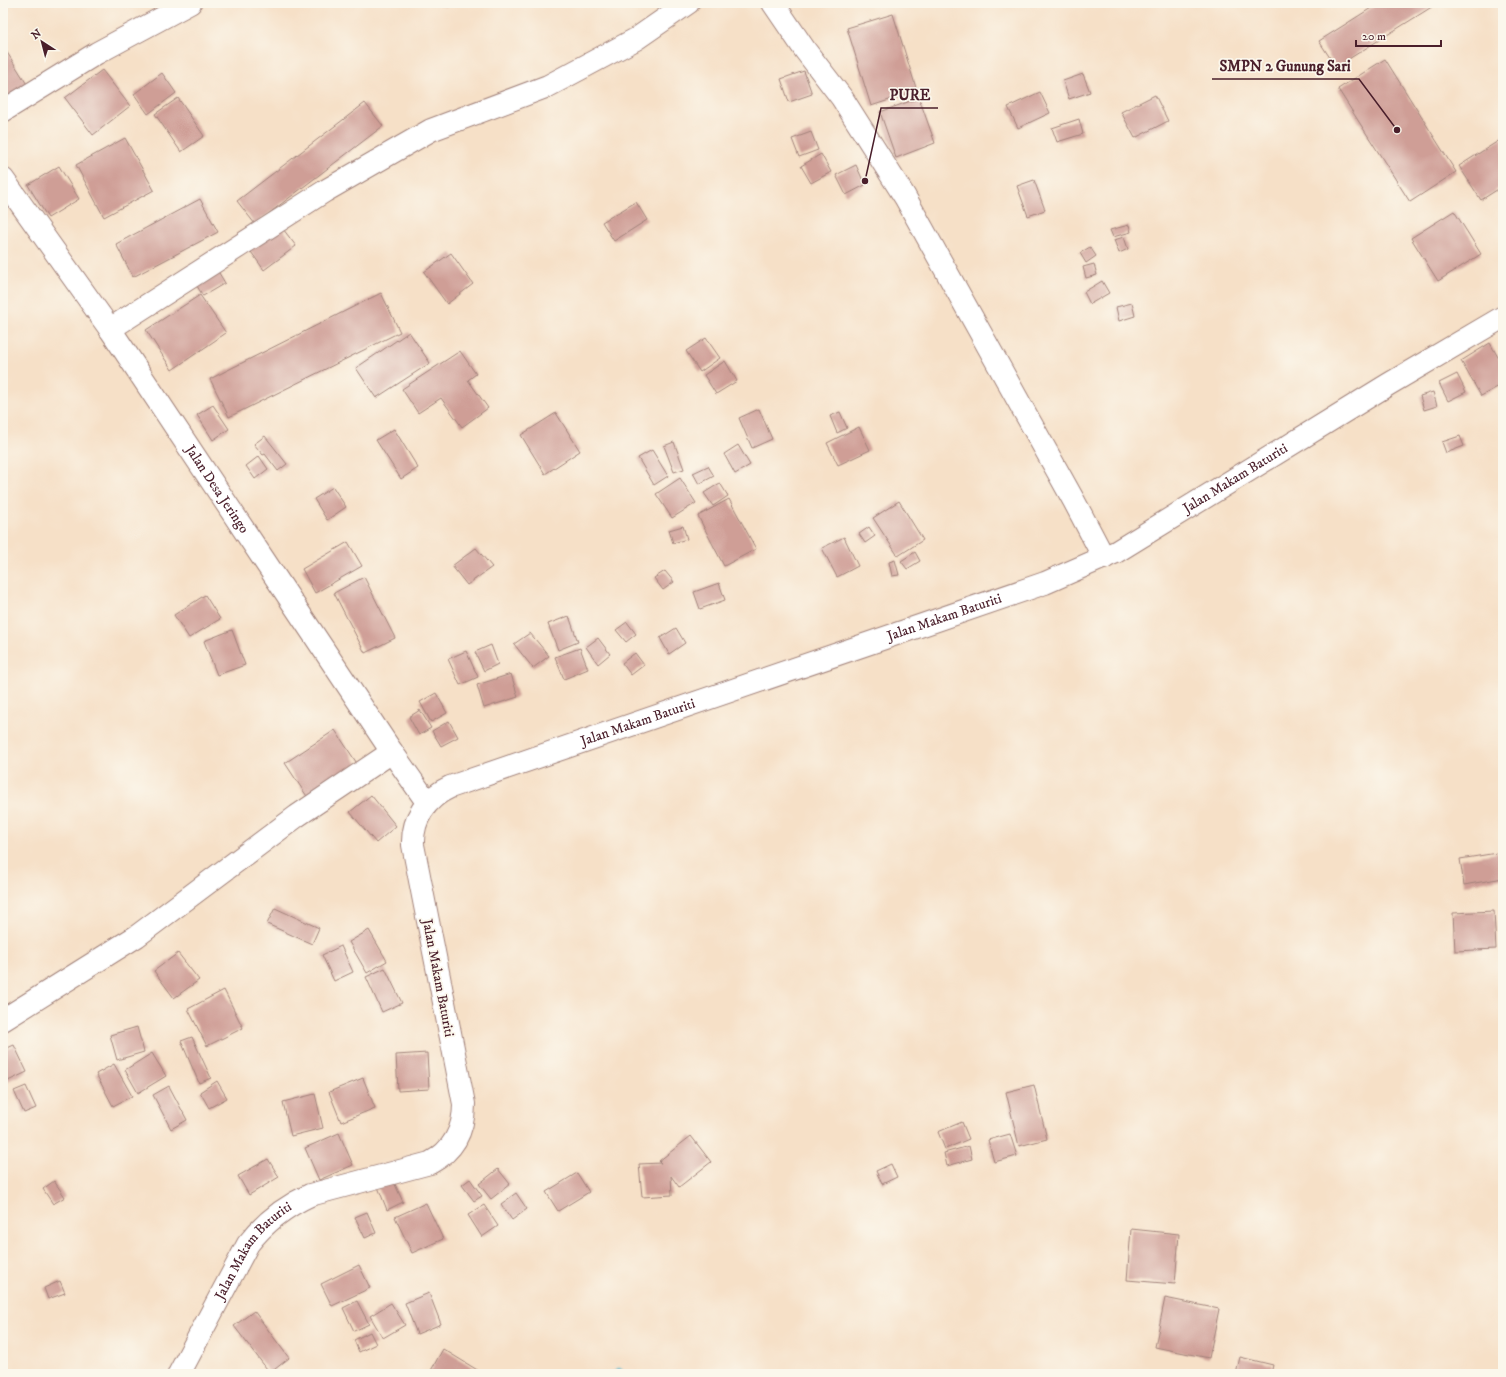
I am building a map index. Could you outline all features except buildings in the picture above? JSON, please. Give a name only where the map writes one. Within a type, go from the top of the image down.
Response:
[{"type":"street","points":[[3,111],[97,53],[190,3]]},
{"type":"street","points":[[110,329],[325,191],[430,130],[548,86],[636,40],[688,3]]},
{"type":"street","points":[[773,3],[805,50],[842,98],[905,197],[1104,558]]},
{"type":"street","name":"Jalan Desa Jeringo","points":[[3,179],[110,329],[392,752],[427,802]]},
{"type":"street","name":"Jalan Makam Baturiti","points":[[179,1374],[248,1244],[260,1229],[275,1215],[310,1195],[430,1163],[445,1154],[456,1140],[460,1131],[463,1123],[464,1104],[412,845],[414,827],[427,802],[441,791],[450,787],[1045,583],[1104,558],[1503,316]]},
{"type":"street","points":[[3,1020],[137,936],[297,816],[392,752]]},
{"type":"waterway","points":[[617,1374],[619,1372],[621,1374]]},
{"type":"place","name":"SMPN 2 Gunung Sari","points":[[1397,130]]},
{"type":"place","name":"PURE","points":[[865,181]]}]
